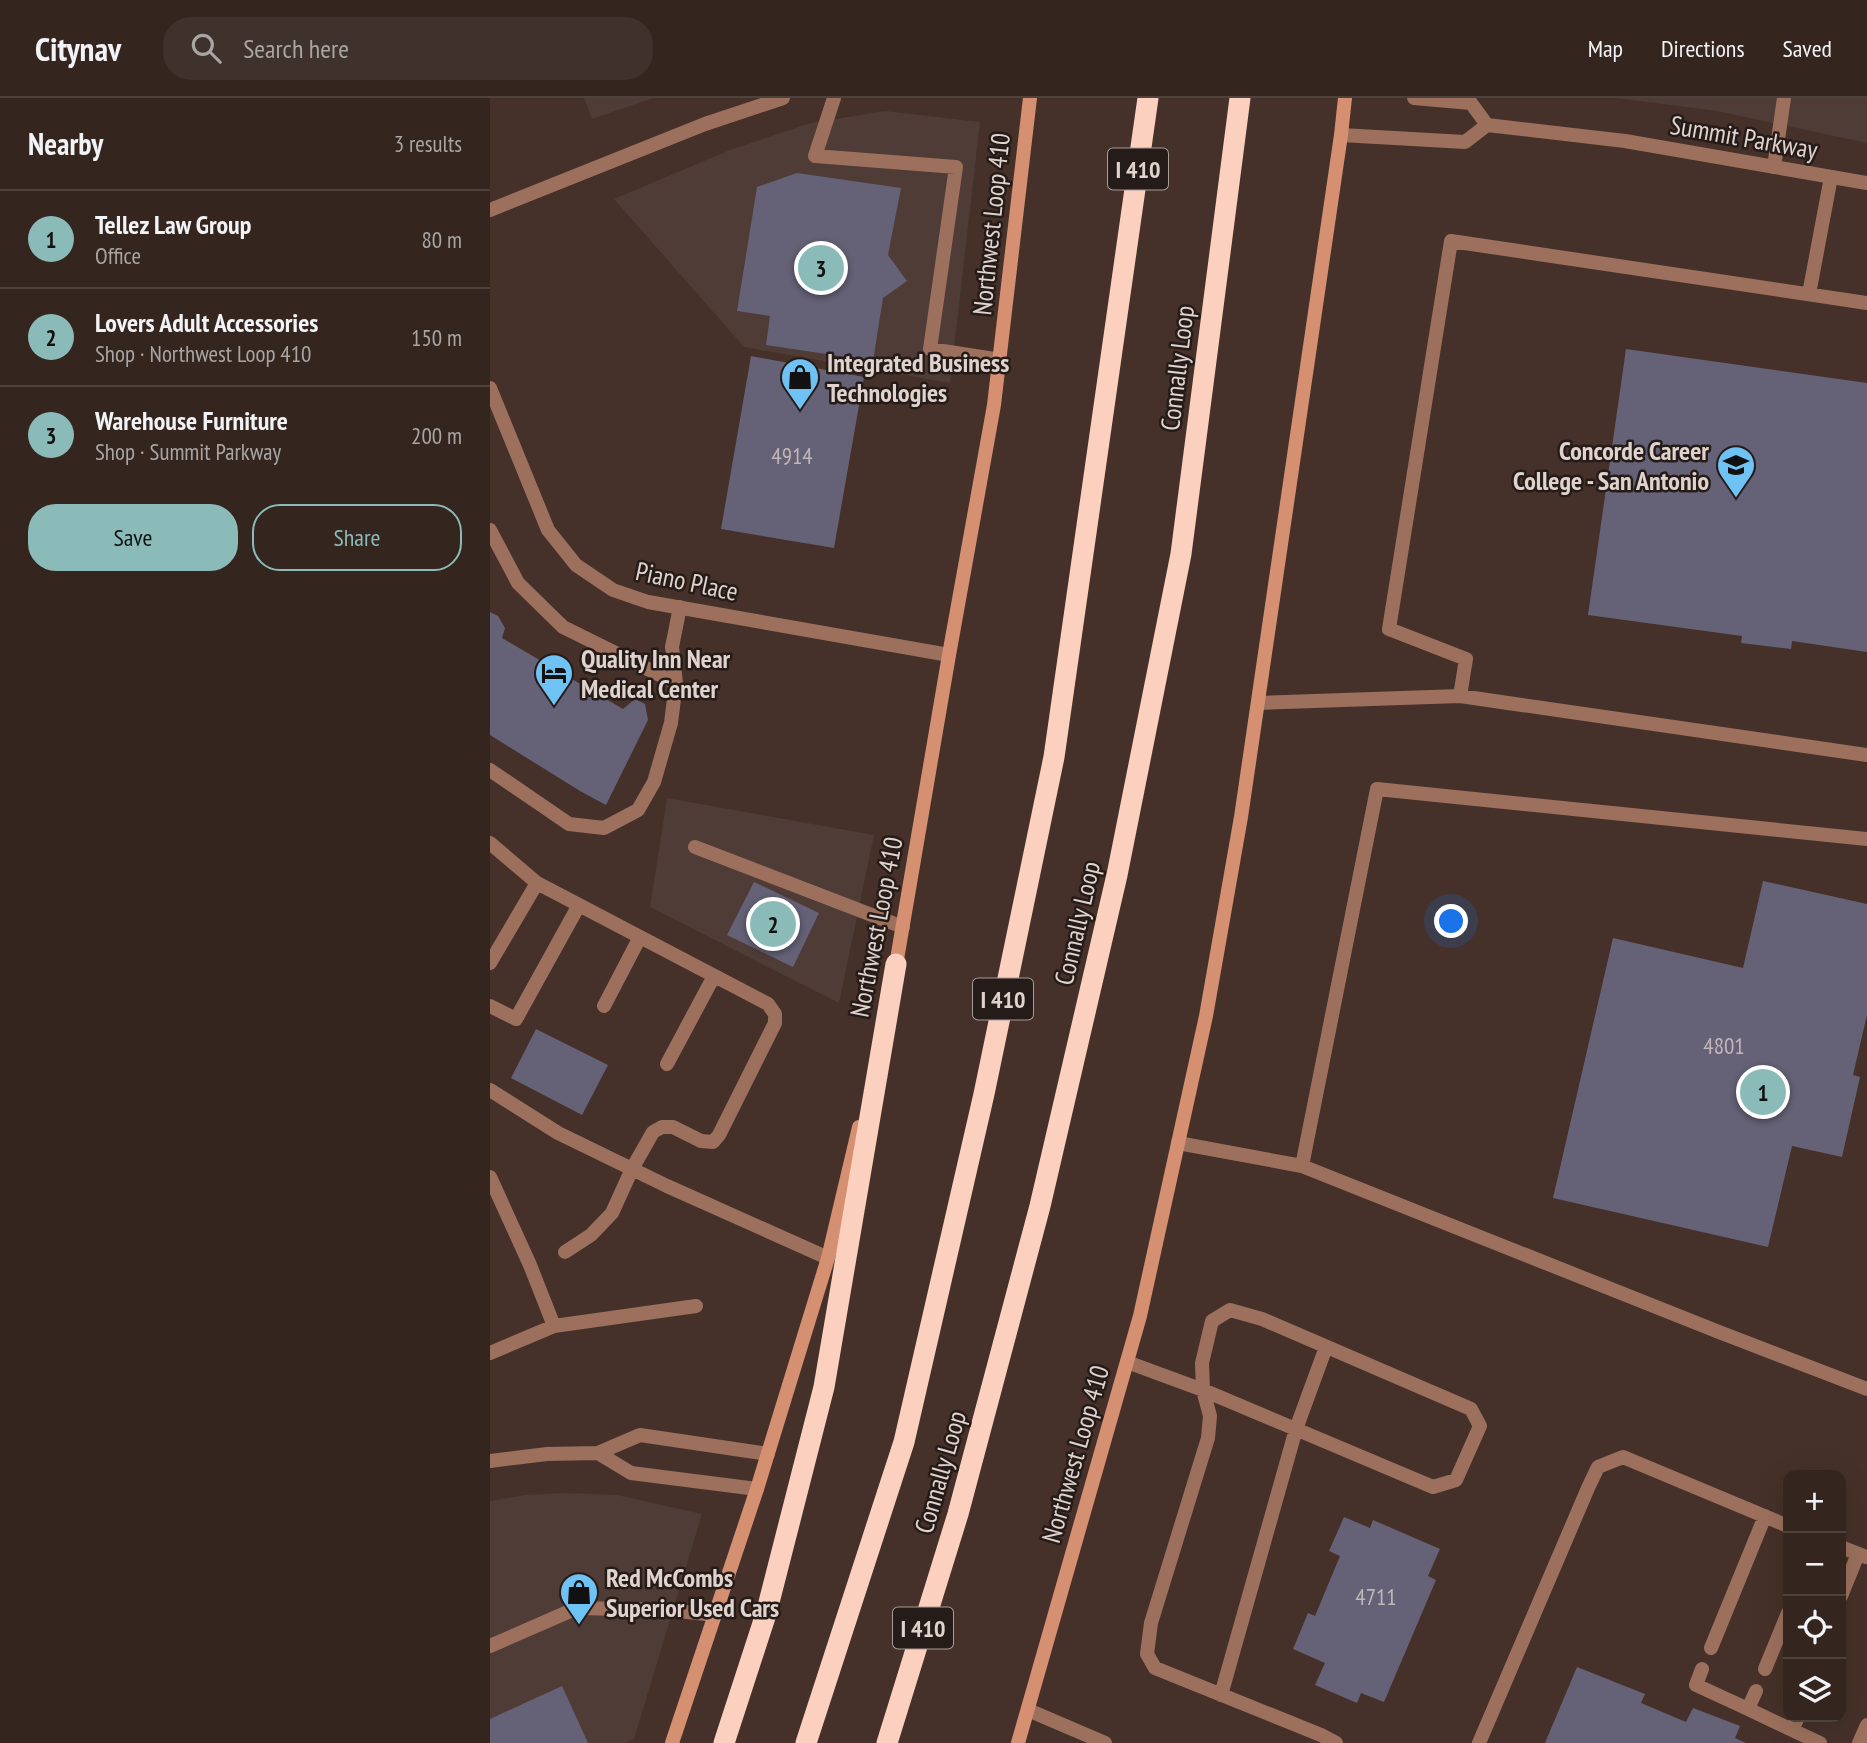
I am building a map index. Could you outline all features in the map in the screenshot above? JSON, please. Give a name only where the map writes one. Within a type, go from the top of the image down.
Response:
[{"type":"highway","points":[[1128,240],[1133,98]]},
{"type":"highway","name":"Connally Loop","points":[[806,1743],[904,1442],[984,1094],[1054,757],[1148,98]]},
{"type":"highway","name":"Connally Loop","points":[[887,1743],[958,1514],[1029,1247],[1117,875],[1181,554],[1240,98]]},
{"type":"highway","points":[[724,1743],[766,1614],[824,1387],[896,964]]},
{"type":"main road","name":"Northwest Loop 410","points":[[672,1743],[757,1489],[828,1258],[896,964],[994,405],[1030,98]]},
{"type":"main road","name":"Northwest Loop 410","points":[[1018,1743],[1140,1316],[1208,1003],[1241,817],[1345,98]]},
{"type":"street","points":[[490,210],[705,124],[783,98]]},
{"type":"street","points":[[834,98],[815,156],[956,167],[930,349],[1000,360]]},
{"type":"street","points":[[1341,135],[1465,142],[1487,125],[1471,103],[1414,98]]},
{"type":"street","points":[[1774,167],[1784,98]]},
{"type":"street","name":"Summit Parkway","points":[[1487,125],[1625,141],[1867,183]]},
{"type":"street","points":[[1809,294],[1831,177]]},
{"type":"street","points":[[1460,695],[1465,659],[1389,629],[1451,240],[1867,303]]},
{"type":"street","name":"Piano Place","points":[[490,388],[548,530],[576,565],[613,590],[648,601],[949,655]]},
{"type":"street","points":[[490,530],[518,583],[563,627],[676,683]]},
{"type":"street","points":[[490,770],[569,824],[604,828],[638,810],[654,782],[671,723],[676,683],[672,647],[680,607]]},
{"type":"street","points":[[1258,703],[1460,695],[1867,755]]},
{"type":"street","points":[[1302,1166],[1377,789],[1867,839]]},
{"type":"street","points":[[490,843],[537,883],[768,1004],[775,1014],[775,1023],[713,1142],[701,1141],[673,1127],[662,1127],[653,1132],[612,1213],[591,1235],[565,1252]]},
{"type":"street","points":[[695,847],[903,927]]},
{"type":"street","points":[[490,963],[537,883]]},
{"type":"street","points":[[490,1006],[516,1019],[579,905]]},
{"type":"street","points":[[604,1006],[640,937]]},
{"type":"street","points":[[667,1064],[714,976]]},
{"type":"street","points":[[490,1090],[558,1133],[828,1258]]},
{"type":"street","points":[[1178,1143],[1302,1166],[1867,1389]]},
{"type":"street","points":[[490,1177],[554,1326]]},
{"type":"street","points":[[490,1353],[554,1326],[696,1306]]},
{"type":"street","points":[[1127,1362],[1203,1390],[1433,1487],[1456,1480],[1480,1426],[1471,1409],[1262,1319],[1230,1310],[1212,1321],[1202,1363],[1203,1390],[1210,1416],[1208,1438],[1151,1623],[1147,1654],[1154,1668],[1336,1743]]},
{"type":"street","points":[[1221,1695],[1296,1429],[1326,1347]]},
{"type":"street","points":[[490,1461],[547,1454],[598,1453],[640,1435],[768,1454]]},
{"type":"street","points":[[598,1453],[631,1472],[757,1489]]},
{"type":"street","points":[[1479,1743],[1598,1467],[1623,1457],[1783,1524]]},
{"type":"street","points":[[1711,1648],[1765,1516]]},
{"type":"street","points":[[1846,1548],[1863,1555],[1846,1587]]},
{"type":"street","points":[[490,1646],[578,1608],[669,1610],[715,1615]]},
{"type":"street","points":[[1765,1670],[1783,1625]]},
{"type":"street","points":[[1702,1670],[1696,1685],[1748,1709],[1795,1724],[1820,1743]]},
{"type":"street","points":[[1748,1709],[1756,1691]]},
{"type":"street","points":[[1028,1710],[1105,1743]]},
{"type":"street","points":[[1859,1743],[1867,1725]]},
{"type":"shaded area","points":[[584,98],[653,98],[592,119]]},
{"type":"shaded area","points":[[1617,98],[1867,98],[1867,143],[1717,111]]},
{"type":"shaded area","points":[[885,111],[980,122],[950,383],[744,347],[614,199],[730,150],[811,123]]},
{"type":"shaded area","points":[[667,798],[874,835],[839,1003],[650,907]]},
{"type":"shaded area","name":"Red McCombs Superior Used Cars","points":[[525,1495],[617,1495],[702,1514],[634,1739],[625,1743],[490,1743],[490,1501]]},
{"type":"building","points":[[797,173],[901,188],[888,255],[907,281],[883,298],[873,361],[766,345],[770,316],[737,311],[757,187]]},
{"type":"building","name":"Concorde Career College - San Antonio","points":[[1626,349],[1867,383],[1867,652],[1792,641],[1791,649],[1741,643],[1742,636],[1588,615]]},
{"type":"building","points":[[751,356],[864,377],[834,548],[721,529]]},
{"type":"building","name":"Quality Inn Near Medical Center","points":[[490,612],[498,616],[505,628],[502,638],[623,709],[635,699],[645,704],[648,720],[606,805],[490,735]]},
{"type":"building","points":[[1763,881],[1867,904],[1867,1015],[1853,1075],[1860,1077],[1842,1157],[1792,1146],[1768,1247],[1553,1198],[1613,938],[1743,968]]},
{"type":"building","points":[[754,882],[819,913],[793,967],[727,935]]},
{"type":"building","points":[[536,1029],[608,1065],[582,1115],[511,1078]]},
{"type":"building","points":[[1344,1517],[1370,1528],[1373,1520],[1440,1549],[1428,1576],[1436,1580],[1384,1702],[1361,1693],[1357,1703],[1315,1685],[1325,1663],[1293,1649],[1308,1613],[1315,1616],[1340,1556],[1329,1551]]},
{"type":"building","points":[[1577,1667],[1645,1694],[1641,1703],[1686,1722],[1693,1708],[1740,1726],[1735,1738],[1746,1743],[1545,1743]]},
{"type":"building","points":[[562,1686],[588,1743],[490,1743],[490,1719]]},
{"type":"place","name":"Warehouse Furniture","points":[[821,268]]},
{"type":"place","name":"Integrated Business Technologies","points":[[800,411]]},
{"type":"place","name":"Concorde Career College - San Antonio","points":[[1736,499]]},
{"type":"place","name":"Quality Inn Near Medical Center","points":[[554,707]]},
{"type":"place","name":"Lovers Adult Accessories","points":[[773,924]]},
{"type":"place","name":"Tellez Law Group","points":[[1763,1092]]},
{"type":"place","name":"Red McCombs Superior Used Cars","points":[[579,1626]]}]
